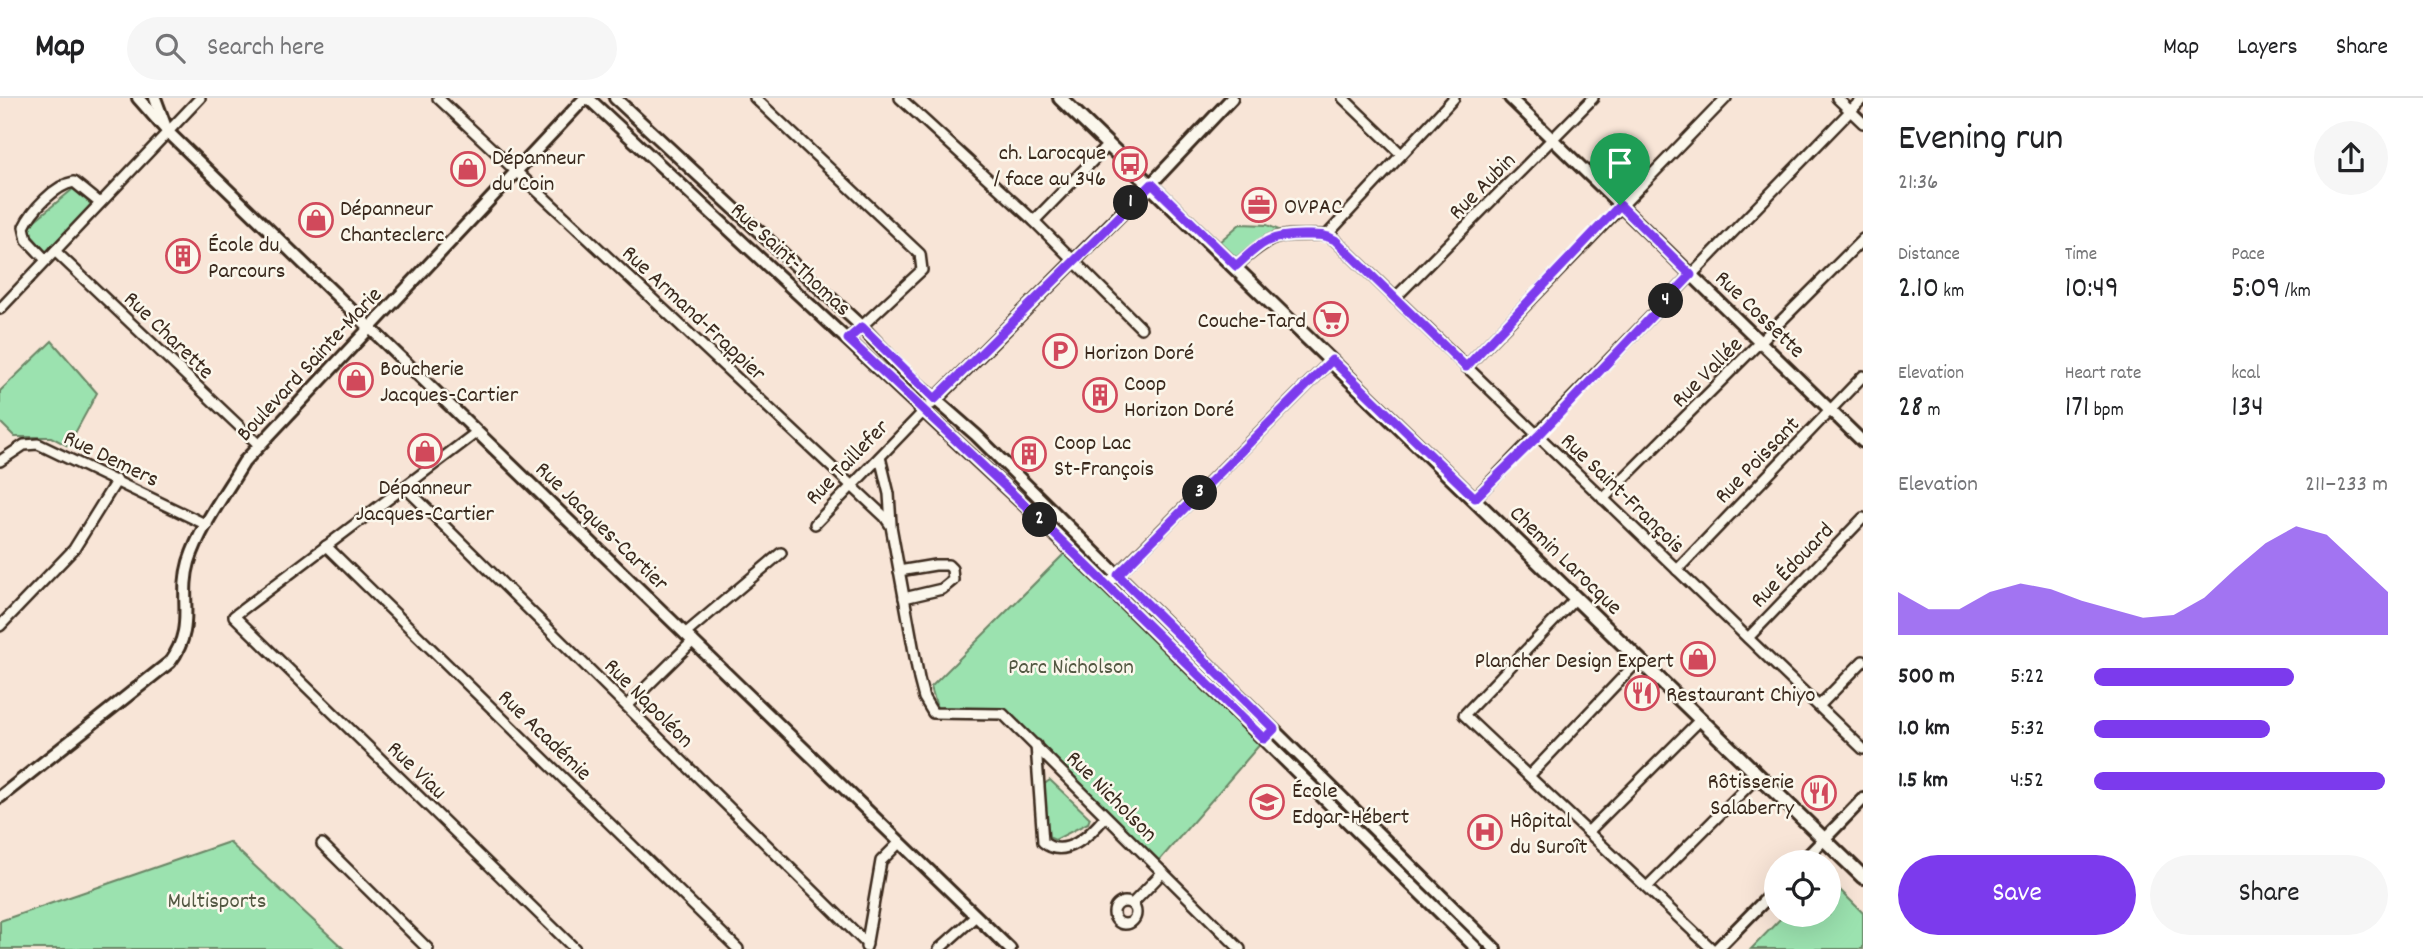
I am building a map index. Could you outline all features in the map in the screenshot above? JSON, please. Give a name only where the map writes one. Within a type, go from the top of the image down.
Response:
[{"type":"main road","name":"Chemin Larocque","points":[[1060,98],[1152,184],[1863,877]]},
{"type":"street","name":"Rue Jacques-Cartier","points":[[138,98],[167,131],[1010,949]]},
{"type":"street","name":"Rue Jacques-Cartier","points":[[155,98],[167,131]]},
{"type":"street","points":[[0,309],[200,98]]},
{"type":"street","name":"Rue Armand-Frappier","points":[[438,98],[852,485],[891,526]]},
{"type":"street","name":"Boulevard Sainte-Marie","points":[[0,797],[151,679],[177,652],[187,623],[189,562],[207,525],[258,444],[586,98]]},
{"type":"street","name":"Rue Saint-Thomas","points":[[586,98],[848,339],[1107,585],[1477,949]]},
{"type":"street","name":"Rue Saint-Thomas","points":[[615,98],[976,435],[1495,949]]},
{"type":"street","points":[[755,98],[920,254],[922,270],[848,339]]},
{"type":"street","points":[[900,98],[1034,221],[1141,328]]},
{"type":"street","name":"Rue Taillefer","points":[[815,524],[1072,259],[1152,184],[1232,98]]},
{"type":"street","points":[[1343,98],[1400,153]]},
{"type":"street","points":[[1236,266],[1264,241],[1275,236],[1326,235],[1454,98]]},
{"type":"street","name":"Rue Cossette","points":[[1510,98],[1863,442]]},
{"type":"street","name":"Rue Aubin","points":[[1395,298],[1593,98]]},
{"type":"street","points":[[1466,367],[1726,98]]},
{"type":"street","points":[[1837,98],[1863,123]]},
{"type":"street","points":[[1475,498],[1863,98]]},
{"type":"street","points":[[1034,221],[1109,144]]},
{"type":"street","points":[[46,260],[27,240],[24,227],[54,193],[61,186],[74,182],[100,203]]},
{"type":"street","name":"Rue Saint-François","points":[[1326,235],[1395,298],[1863,748]]},
{"type":"street","name":"Rue Vallée","points":[[1603,499],[1762,343],[1863,239]]},
{"type":"street","name":"Rue Charette","points":[[55,251],[258,444]]},
{"type":"street","points":[[1107,585],[1332,360]]},
{"type":"street","name":"Rue Poissant","points":[[1677,570],[1863,376]]},
{"type":"street","points":[[326,546],[477,432]]},
{"type":"street","name":"Rue Demers","points":[[0,461],[24,445],[38,444],[207,525]]},
{"type":"street","points":[[880,457],[888,494],[891,526],[899,571],[904,598],[942,589],[953,580],[954,573],[948,565],[899,571]]},
{"type":"street","points":[[0,626],[74,549],[117,480]]},
{"type":"street","name":"Rue Napoléon","points":[[405,487],[866,946]]},
{"type":"street","name":"Rue Édouard","points":[[1748,638],[1863,518]]},
{"type":"street","name":"Rue Viau","points":[[326,546],[234,616],[575,949]]},
{"type":"street","name":"Rue Académie","points":[[326,546],[738,949]]},
{"type":"street","points":[[626,706],[689,637],[781,553]]},
{"type":"street","name":"Rue Nicholson","points":[[904,598],[924,698],[933,713],[999,713],[1035,745],[1238,948]]},
{"type":"street","points":[[1576,598],[1464,715],[1715,949],[1764,900]]},
{"type":"street","points":[[1530,776],[1640,659]]},
{"type":"street","points":[[1819,706],[1863,661]]},
{"type":"street","points":[[1588,832],[1701,719]]},
{"type":"street","points":[[1264,739],[1274,729]]},
{"type":"street","points":[[1035,745],[1043,842],[1059,848],[1071,846],[1083,840],[1105,817]]},
{"type":"street","points":[[1647,887],[1759,775]]},
{"type":"street","points":[[1813,850],[1863,799]]},
{"type":"street","points":[[866,946],[881,861],[900,842]]},
{"type":"street","points":[[322,844],[428,949]]},
{"type":"street","points":[[1132,904],[1163,872]]},
{"type":"street","points":[[939,949],[976,916]]},
{"type":"green space","points":[[73,189],[92,205],[46,253],[28,231],[29,225]]},
{"type":"green space","points":[[1240,224],[1267,225],[1279,230],[1261,239],[1238,260],[1219,242]]},
{"type":"green space","points":[[52,341],[97,393],[68,446],[51,437],[15,437],[0,422],[0,391]]},
{"type":"green space","name":"Parc Nicholson","points":[[1067,551],[1262,742],[1159,861],[1005,711],[939,715],[931,687]]},
{"type":"green space","points":[[1050,780],[1090,818],[1088,823],[1055,840],[1046,836],[1043,785]]},
{"type":"green space","name":"Multisports","points":[[229,842],[344,949],[0,949],[0,921]]},
{"type":"green space","points":[[1841,891],[1863,913],[1863,949],[1751,949],[1772,927],[1841,927]]},
{"type":"place","name":"ch. Larocque / face au 346","points":[[1130,164]]},
{"type":"place","name":"Dépanneur du Coin","points":[[468,169]]},
{"type":"place","name":"OVPAC","points":[[1259,205]]},
{"type":"place","name":"Dépanneur Chanteclerc","points":[[316,220]]},
{"type":"place","name":"École du Parcours","points":[[183,256]]},
{"type":"place","name":"Couche-Tard","points":[[1331,319]]},
{"type":"place","name":"Horizon Doré","points":[[1060,351]]},
{"type":"place","name":"Boucherie Jacques-Cartier","points":[[356,380]]},
{"type":"place","name":"Coop Horizon Doré","points":[[1100,395]]},
{"type":"place","name":"Dépanneur Jacques-Cartier","points":[[425,451]]},
{"type":"place","name":"Coop Lac St-François","points":[[1029,454]]},
{"type":"place","name":"Plancher Design Expert","points":[[1698,659]]},
{"type":"place","name":"Restaurant Chiyo","points":[[1642,693]]},
{"type":"place","name":"Rôtisserie Salaberry","points":[[1819,793]]},
{"type":"place","name":"École Edgar-Hébert","points":[[1267,802]]},
{"type":"place","name":"Hôpital du Suroît","points":[[1485,832]]},
{"type":"route","points":[[1152,184],[1236,266],[1264,241],[1275,236],[1326,235],[1335,240],[1466,367],[1620,205],[1691,275],[1538,436],[1475,498],[1332,360],[1118,575],[1274,729],[1264,739],[1033,513],[848,339],[862,327],[904,372],[935,399],[1072,259],[1152,184]]}]
